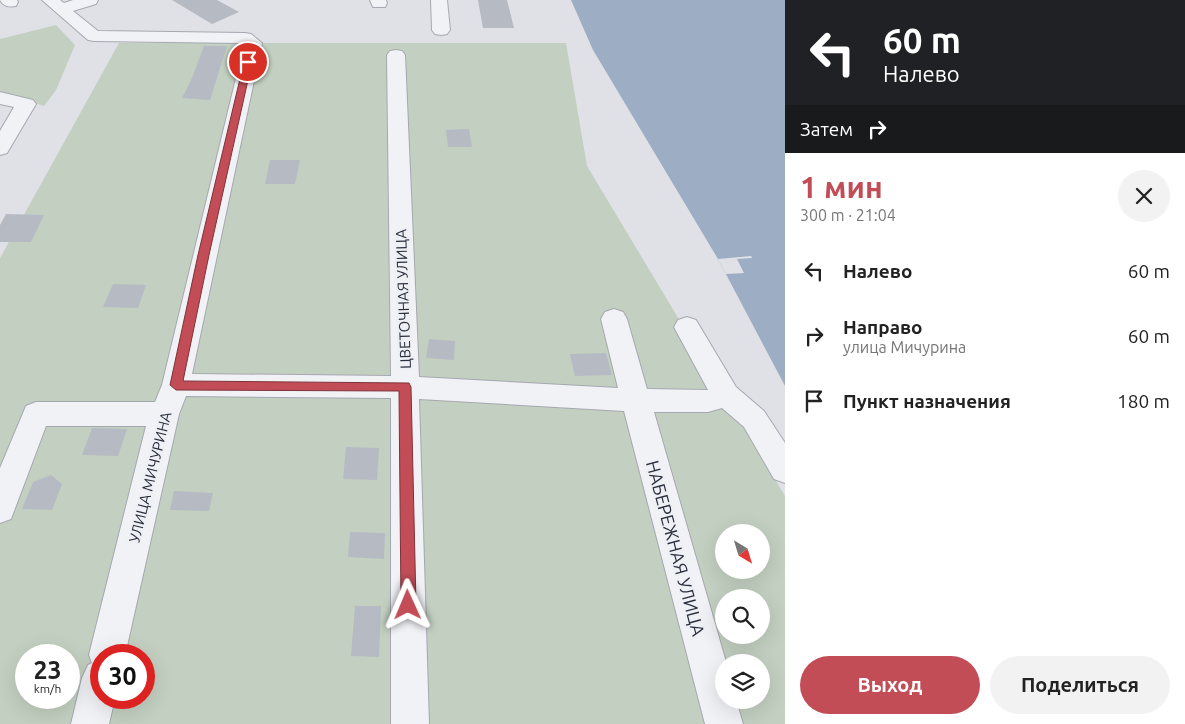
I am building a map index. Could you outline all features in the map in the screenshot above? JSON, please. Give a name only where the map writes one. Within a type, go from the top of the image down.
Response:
[{"type":"street","points":[[440,0],[441,30]]},
{"type":"street","points":[[55,4],[93,1]]},
{"type":"street","name":"УЛИЦА МИЧУРИНА","points":[[55,4],[94,36],[176,28],[245,38],[252,43],[170,399],[110,644]]},
{"type":"street","name":"ЦВЕТОЧНАЯ УЛИЦА","points":[[396,55],[405,387],[410,724]]},
{"type":"street","points":[[0,98],[26,104],[0,149]]},
{"type":"street","name":"НАБЕРЕЖНАЯ УЛИЦА","points":[[614,319],[724,724]]},
{"type":"street","points":[[687,326],[726,395],[754,419],[785,470]]},
{"type":"street","points":[[0,509],[36,414],[170,399],[405,387],[636,400],[708,401],[726,395]]},
{"type":"street","points":[[90,724],[94,709]]},
{"type":"green space","points":[[56,25],[75,45],[56,90],[44,106],[0,92],[0,39]]},
{"type":"green space","points":[[119,43],[566,43],[587,166],[785,496],[785,724],[0,724],[0,258]]},
{"type":"water","points":[[571,0],[785,0],[785,386],[718,259],[593,50]]},
{"type":"pier","points":[[751,256],[752,258],[737,259],[744,273],[726,274],[718,259]]},
{"type":"building","points":[[172,0],[217,0],[239,12],[212,24]]},
{"type":"building","points":[[478,0],[507,0],[514,28],[483,28]]},
{"type":"building","points":[[204,46],[227,46],[210,100],[182,98],[192,78]]},
{"type":"building","points":[[469,129],[472,147],[448,147],[446,130]]},
{"type":"building","points":[[270,160],[300,160],[295,184],[265,184]]},
{"type":"building","points":[[6,214],[44,215],[31,242],[0,242],[0,225]]},
{"type":"building","points":[[113,284],[146,285],[138,308],[103,307]]},
{"type":"building","points":[[429,339],[455,341],[454,360],[426,358]]},
{"type":"building","points":[[606,353],[612,375],[575,376],[570,354]]},
{"type":"building","points":[[92,428],[127,429],[118,456],[82,455]]},
{"type":"building","points":[[346,447],[379,448],[377,480],[343,479]]},
{"type":"building","points":[[51,475],[62,484],[52,510],[22,509],[33,482]]},
{"type":"building","points":[[174,491],[213,493],[209,511],[170,510]]},
{"type":"building","points":[[350,532],[385,533],[384,559],[348,557]]},
{"type":"building","points":[[355,606],[381,606],[379,657],[351,656]]},
{"type":"route","points":[[248,62],[176,385],[405,387],[408,605]]}]
